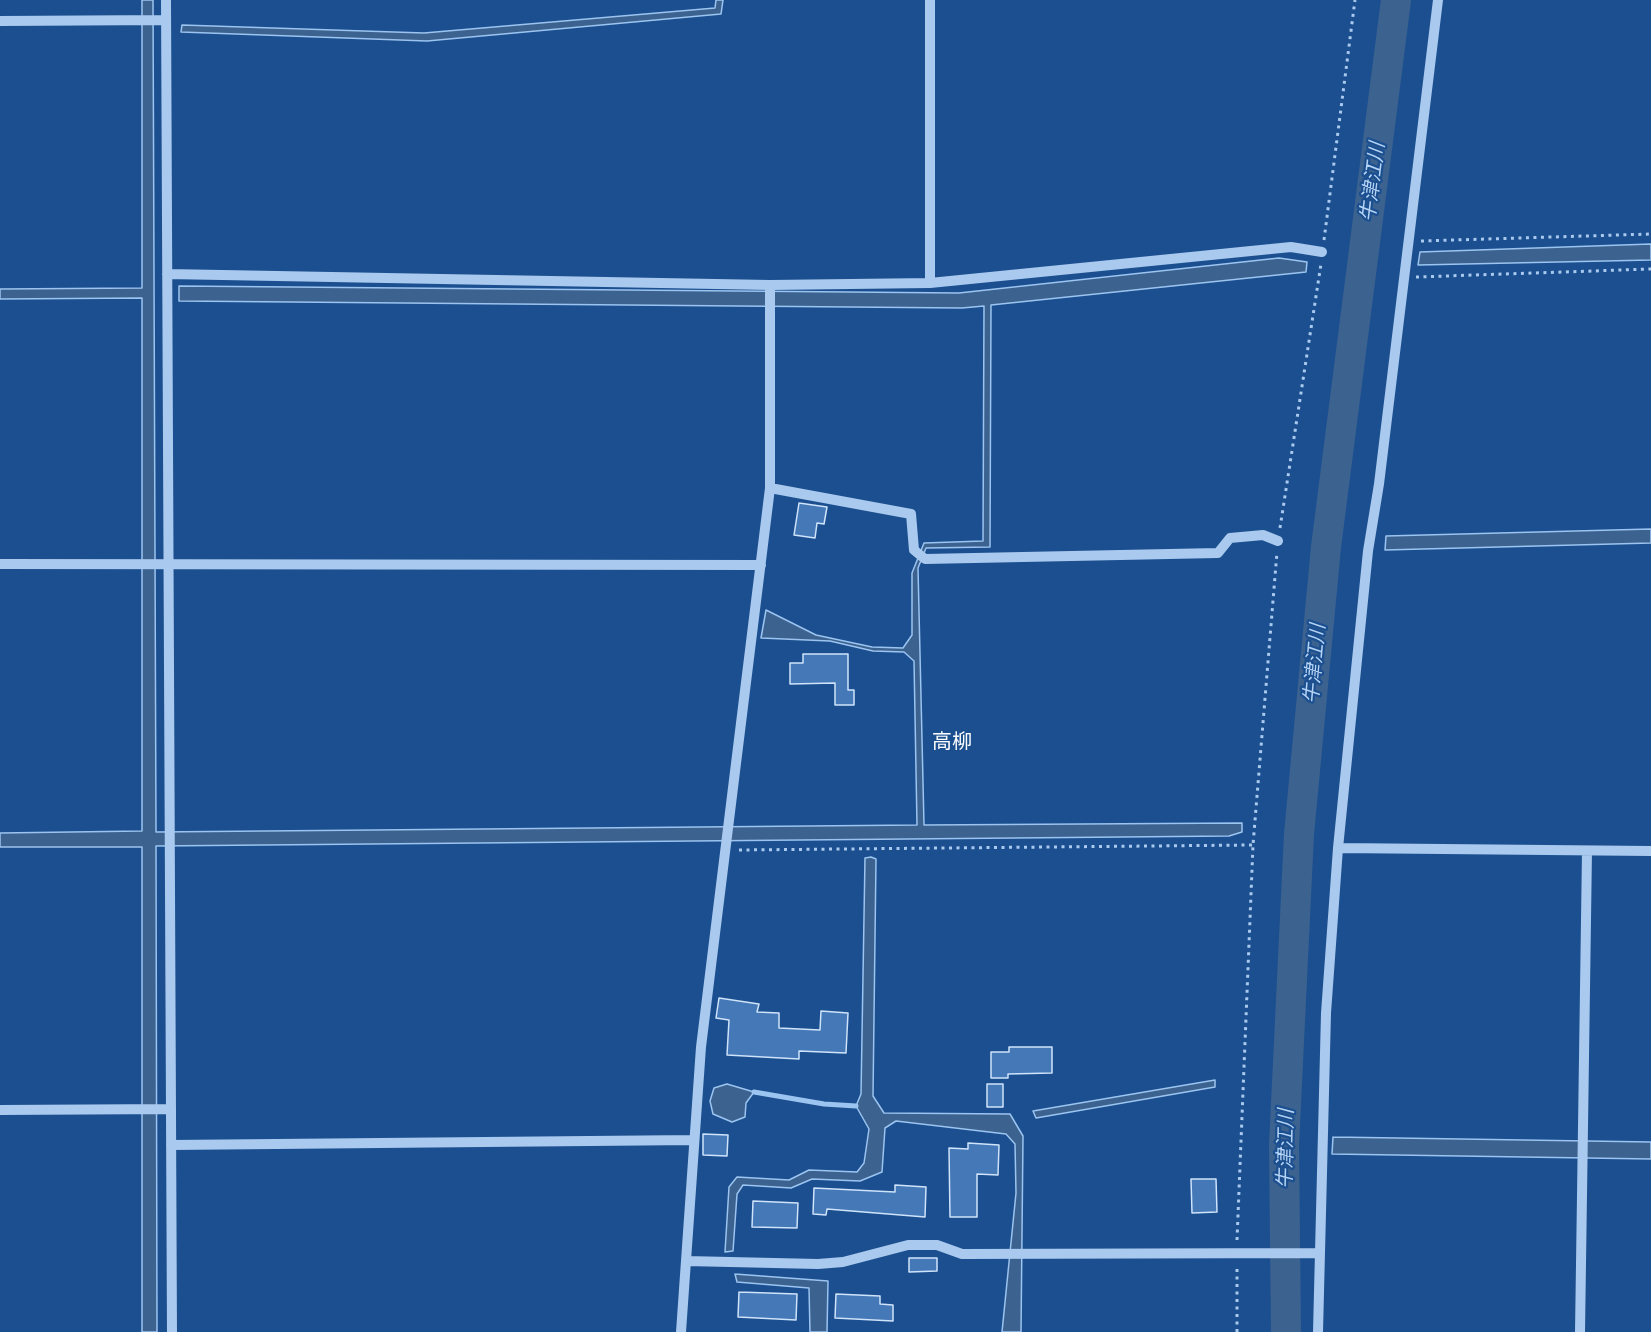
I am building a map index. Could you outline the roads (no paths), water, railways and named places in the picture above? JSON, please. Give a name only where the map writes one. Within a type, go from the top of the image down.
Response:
[{"type":"street","points":[[166,0],[172,1332]]},
{"type":"street","points":[[930,0],[930,284]]},
{"type":"street","points":[[1318,1332],[1326,1013],[1338,848],[1368,551],[1379,484],[1402,278],[1438,0]]},
{"type":"street","points":[[0,21],[166,20]]},
{"type":"street","points":[[167,274],[770,285],[930,284],[1292,248],[1323,252]]},
{"type":"street","points":[[681,1332],[701,1047],[771,488],[770,285]]},
{"type":"street","points":[[771,488],[911,514],[921,557],[1218,553],[1230,538],[1263,535],[1278,541]]},
{"type":"street","points":[[0,564],[761,565]]},
{"type":"street","points":[[1338,848],[1651,851]]},
{"type":"street","points":[[1580,1332],[1587,851]]},
{"type":"street","points":[[0,1110],[171,1109]]},
{"type":"street","points":[[171,1145],[694,1140]]},
{"type":"street","points":[[686,1262],[818,1264],[843,1262],[908,1245],[937,1245],[962,1254],[1237,1251],[1319,1253]]},
{"type":"water","points":[[142,0],[153,0],[156,832],[917,825],[914,661],[904,652],[873,651],[830,641],[761,638],[766,610],[816,635],[872,647],[903,648],[912,635],[912,573],[924,543],[983,541],[984,306],[962,308],[179,301],[179,286],[959,293],[1279,258],[1307,262],[1306,272],[991,305],[990,547],[926,548],[918,568],[924,825],[1242,823],[1242,832],[1229,836],[156,846],[157,1332],[142,1332],[142,847],[0,847],[0,833],[142,831],[142,298],[0,299],[0,289],[142,288]]},
{"type":"water","points":[[716,0],[723,0],[721,14],[427,41],[181,32],[182,25],[424,33],[715,8]]},
{"type":"water","points":[[1651,244],[1651,260],[1418,265],[1420,252]]},
{"type":"water","points":[[1651,529],[1651,543],[1385,550],[1386,536]]},
{"type":"water","points":[[865,858],[876,859],[873,1096],[884,1113],[1010,1114],[1023,1136],[1021,1332],[1002,1332],[1016,1193],[1015,1144],[1006,1134],[896,1121],[885,1128],[882,1172],[860,1181],[812,1179],[791,1188],[743,1185],[737,1194],[733,1251],[725,1252],[729,1187],[737,1177],[789,1180],[809,1170],[857,1172],[864,1163],[869,1129],[856,1106],[861,1094]]},
{"type":"water","points":[[1215,1080],[1215,1087],[1036,1118],[1033,1111]]},
{"type":"water","points":[[727,1084],[754,1092],[746,1103],[745,1117],[732,1122],[713,1114],[710,1101],[714,1088]]},
{"type":"water","points":[[1333,1137],[1651,1142],[1651,1159],[1332,1154]]},
{"type":"water","points":[[735,1274],[828,1281],[827,1332],[810,1332],[809,1288],[737,1282]]},
{"type":"waterway","name":"牛津江川","points":[[1286,1332],[1284,1145],[1299,834],[1326,547],[1396,0]]},
{"type":"waterway","points":[[754,1092],[824,1104],[856,1106]]},
{"type":"district","name":"高柳","points":[[952,742]]}]
